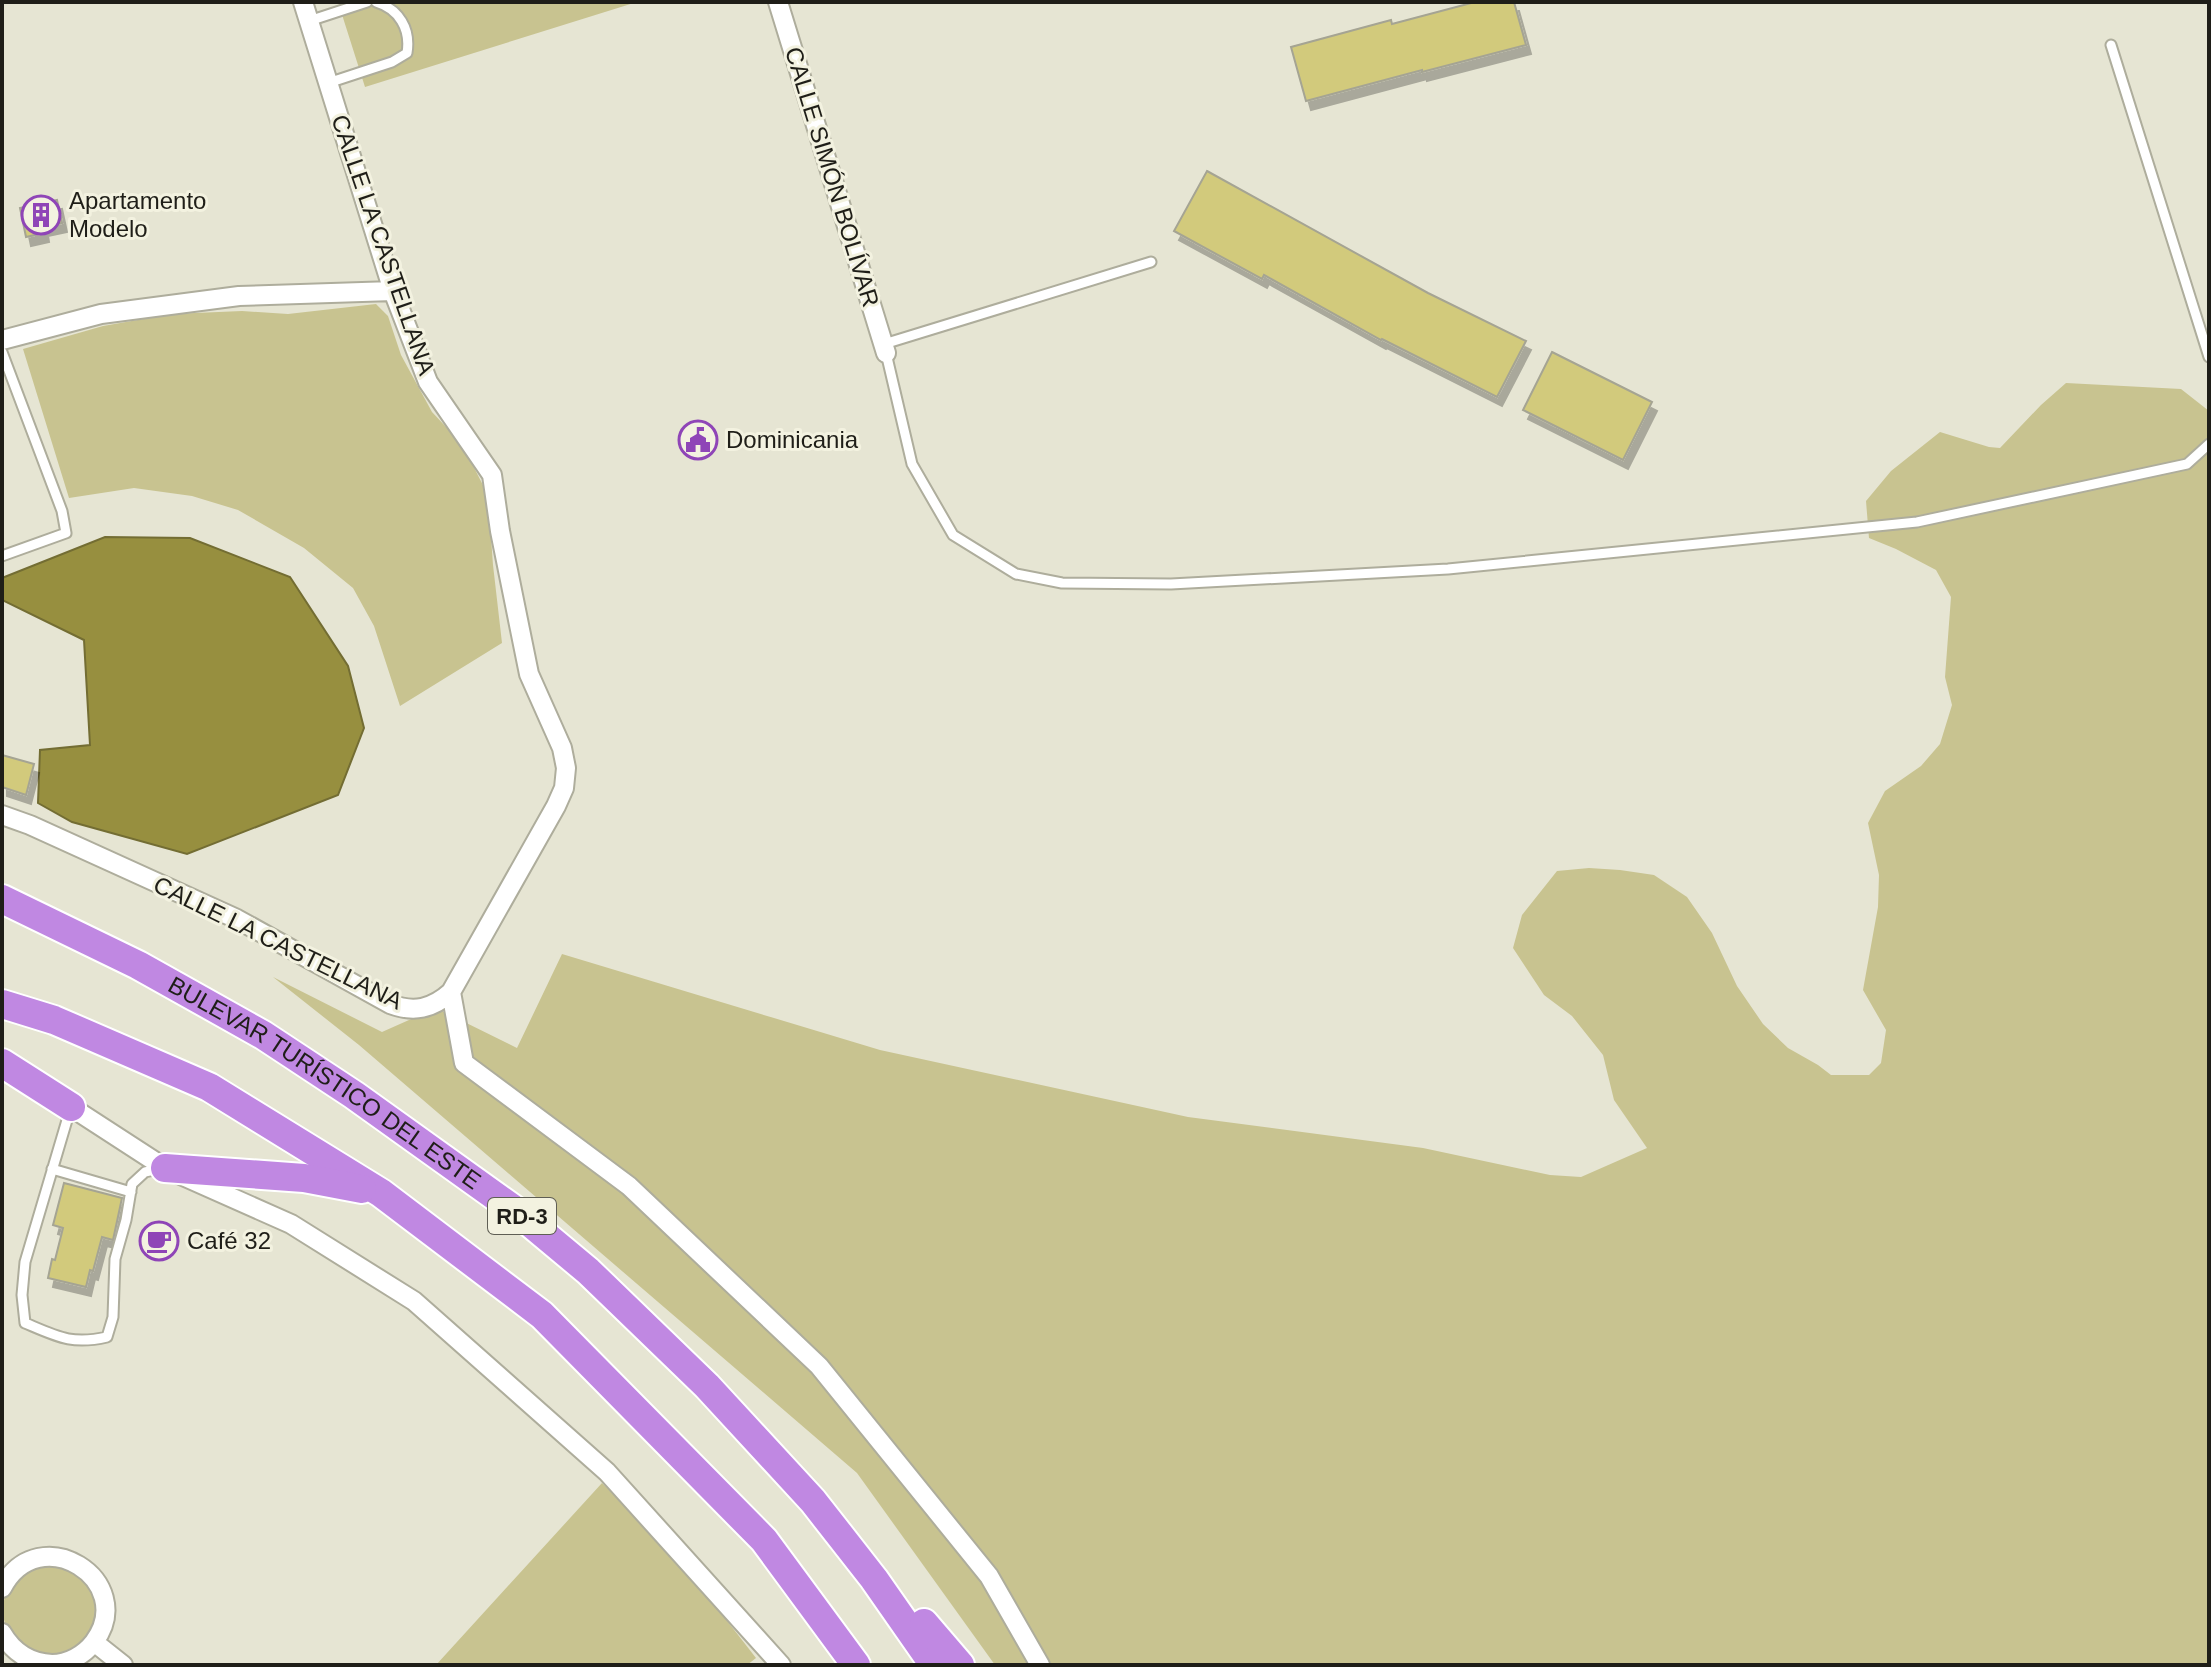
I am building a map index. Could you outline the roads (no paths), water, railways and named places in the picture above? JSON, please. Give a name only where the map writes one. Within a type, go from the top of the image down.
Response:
[{"type":"highway","name":"BULEVAR TURÍSTICO DEL ESTE","points":[[2,899],[138,965],[263,1035],[367,1104],[516,1211],[588,1271],[707,1386],[813,1501],[874,1579],[934,1665]]},
{"type":"highway","name":"RD-3","points":[[2,1004],[54,1020],[209,1087],[381,1193],[542,1315],[764,1540],[856,1665]]},
{"type":"highway","points":[[2,1063],[71,1107]]},
{"type":"highway","points":[[165,1168],[304,1178],[381,1193]]},
{"type":"highway","points":[[874,1579],[914,1612],[960,1665]]},
{"type":"street","name":"CALLE LA CASTELLANA","points":[[2,815],[237,919],[390,1004],[416,1010],[441,1001],[451,992],[564,788],[566,768],[562,748],[529,674],[492,475],[428,382],[393,291],[303,2]]},
{"type":"street","name":"CALLE SIMÓN BOLÍVAR","points":[[778,2],[885,348]]},
{"type":"street","points":[[2,340],[101,314],[239,296],[393,291]]},
{"type":"street","points":[[451,992],[464,1063],[629,1186],[819,1366],[989,1576],[1040,1665]]},
{"type":"street","points":[[71,1107],[165,1168],[291,1224],[414,1301],[607,1472],[781,1665]]},
{"type":"street","points":[[2,1588],[20,1565],[37,1558],[54,1556],[72,1560],[87,1570],[98,1584],[104,1600],[104,1618],[99,1635],[88,1650],[73,1659],[56,1664],[38,1663],[22,1656],[8,1644],[2,1633]]},
{"type":"street","points":[[94,1642],[123,1665]]},
{"type":"lane","points":[[309,21],[367,2]]},
{"type":"lane","points":[[328,83],[392,62],[407,53],[408,43],[401,18],[392,8],[376,2]]},
{"type":"lane","points":[[2111,45],[2209,357]]},
{"type":"lane","points":[[1151,262],[885,348],[912,464],[953,535],[1016,574],[1062,583],[1171,584],[1448,569],[1917,522],[2187,464],[2209,444]]},
{"type":"lane","points":[[2,352],[62,511],[66,533],[2,556]]},
{"type":"lane","points":[[71,1107],[25,1262],[22,1295],[25,1323],[63,1339],[87,1341],[107,1337],[113,1317],[115,1259],[132,1184],[145,1172],[165,1168]]},
{"type":"lane","points":[[52,1169],[131,1192]]},
{"type":"place","name":"Apartamento Modelo","points":[[41,215]]},
{"type":"place","name":"Dominicania","points":[[698,440]]},
{"type":"place","name":"Café 32","points":[[159,1241]]}]
